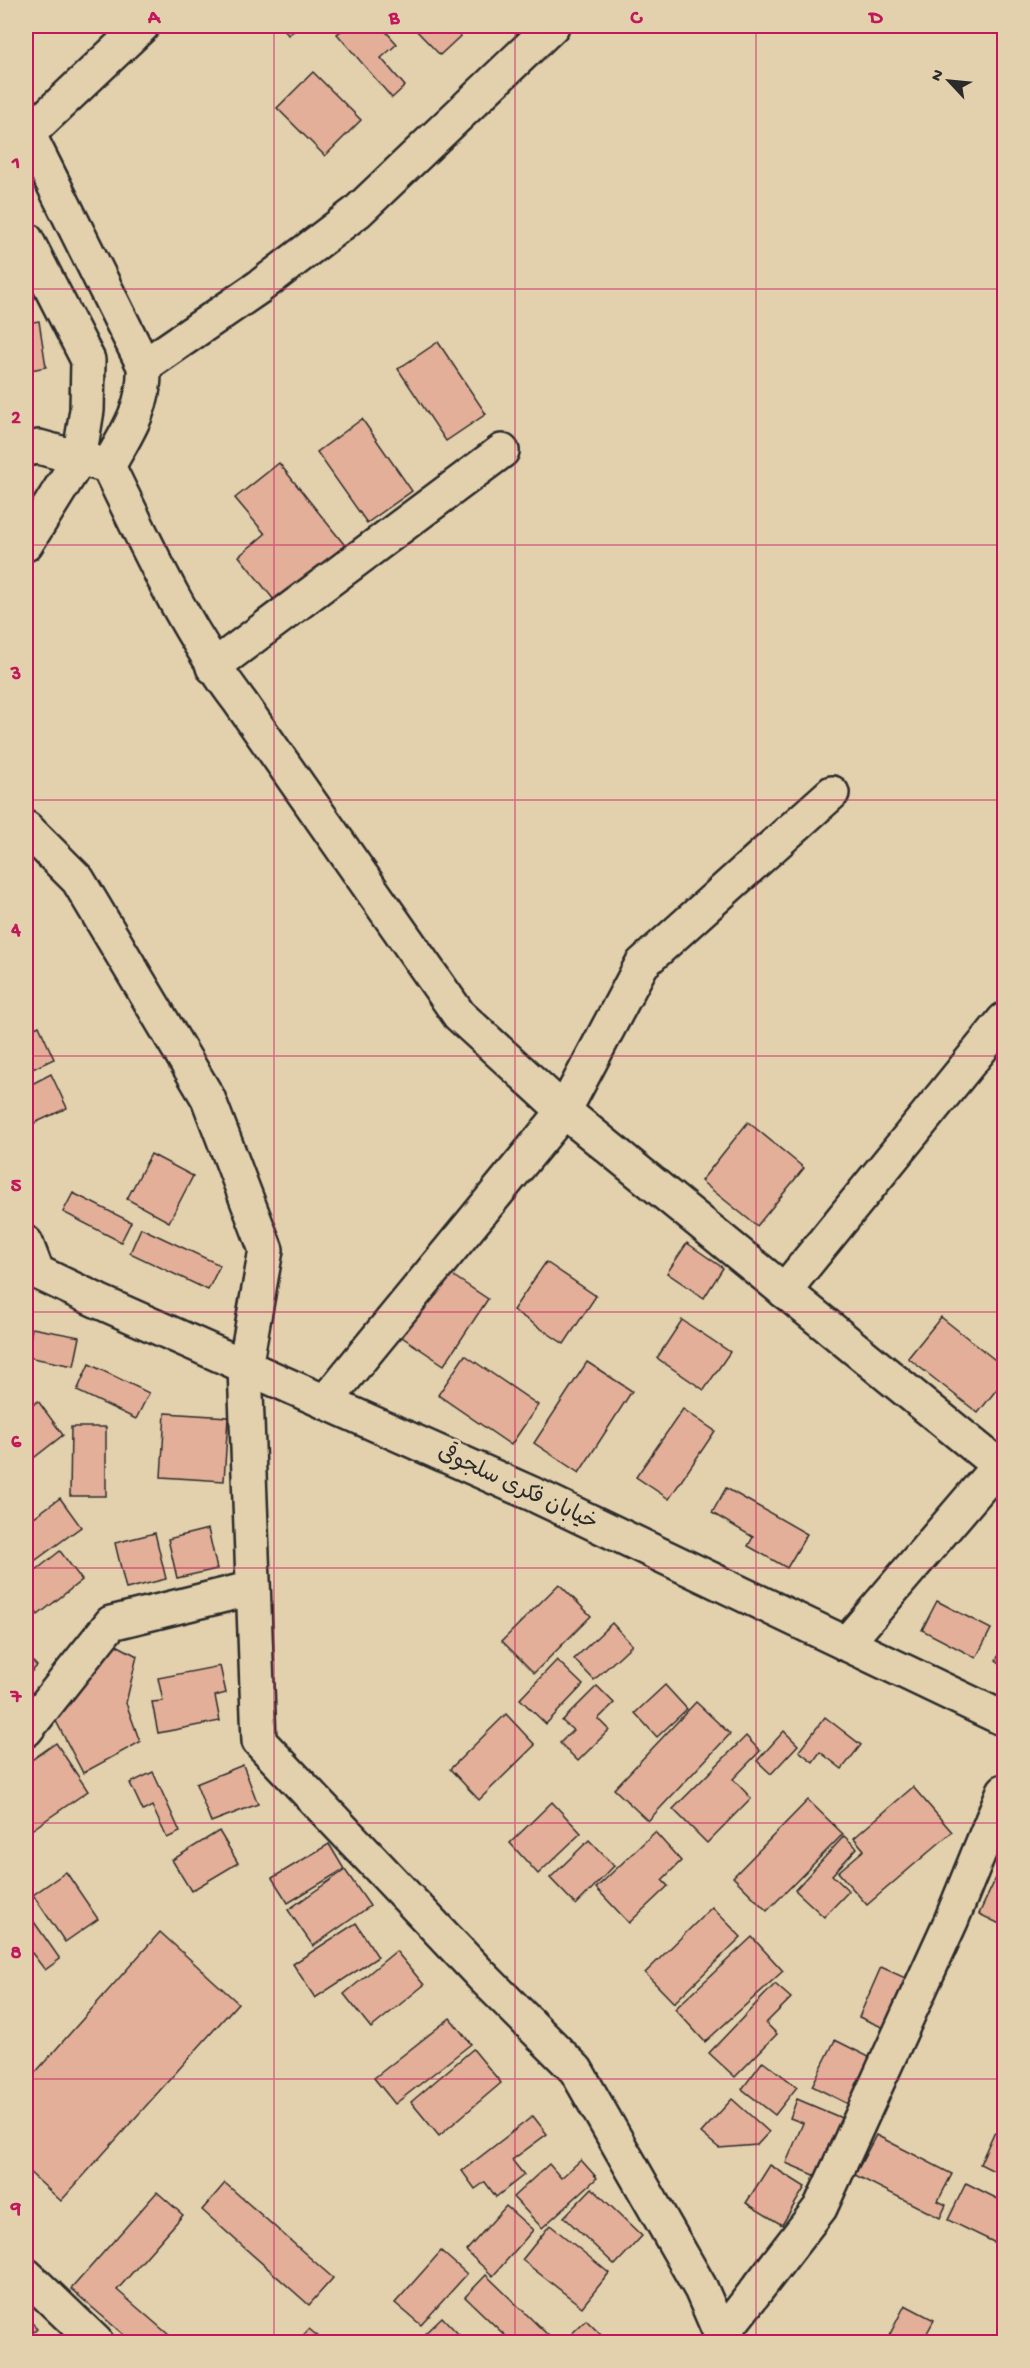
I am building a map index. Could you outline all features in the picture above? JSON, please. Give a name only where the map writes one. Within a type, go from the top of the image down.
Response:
[{"type":"street","points":[[26,544],[139,411],[145,383],[144,366],[27,131],[142,26]]},
{"type":"street","points":[[144,366],[259,287],[357,212],[552,26]]},
{"type":"street","points":[[26,239],[88,360],[87,410],[94,463],[213,667],[459,1015],[564,1111],[784,1291],[1002,1462],[846,1644]]},
{"type":"street","points":[[26,449],[39,447],[94,463]]},
{"type":"street","points":[[213,667],[502,451]]},
{"type":"street","points":[[325,1402],[564,1111],[642,964],[832,792]]},
{"type":"street","points":[[26,828],[78,880],[208,1098],[266,1250],[245,1367],[259,1741],[481,1975],[576,2070],[701,2289],[723,2339],[820,2208],[951,1921],[1005,1791]]},
{"type":"street","points":[[784,1291],[1005,1020]]},
{"type":"street","name":"خیابان فکری سلجوقی","points":[[30,1261],[98,1301],[537,1496],[1005,1719]]},
{"type":"street","points":[[26,1730],[111,1623],[253,1588]]},
{"type":"street","points":[[26,2275],[96,2343]]},
{"type":"building","points":[[282,26],[301,26],[288,35]]},
{"type":"building","points":[[348,26],[381,26],[397,44],[381,58],[405,86],[392,98],[337,34]]},
{"type":"building","points":[[412,26],[471,26],[440,55]]},
{"type":"building","points":[[511,26],[523,26],[517,32]]},
{"type":"building","points":[[313,72],[361,120],[325,156],[277,108]]},
{"type":"building","points":[[39,321],[46,367],[26,371],[26,323]]},
{"type":"building","points":[[438,342],[486,414],[446,441],[398,369]]},
{"type":"building","points":[[362,419],[412,491],[367,523],[317,452]]},
{"type":"building","points":[[279,463],[347,548],[278,605],[239,556],[265,534],[235,498]]},
{"type":"building","points":[[39,1026],[54,1059],[26,1072],[26,1032]]},
{"type":"building","points":[[51,1074],[67,1108],[26,1127],[26,1087]]},
{"type":"building","points":[[748,1122],[804,1168],[757,1226],[701,1181]]},
{"type":"building","points":[[151,1154],[193,1176],[169,1222],[127,1199]]},
{"type":"building","points":[[73,1193],[131,1222],[121,1242],[63,1212]]},
{"type":"building","points":[[141,1228],[220,1265],[208,1290],[130,1253]]},
{"type":"building","points":[[687,1243],[723,1268],[704,1298],[667,1273]]},
{"type":"building","points":[[546,1262],[596,1296],[564,1344],[513,1310]]},
{"type":"building","points":[[446,1271],[488,1299],[444,1365],[402,1337]]},
{"type":"building","points":[[941,1317],[1004,1367],[1004,1380],[978,1413],[908,1358]]},
{"type":"building","points":[[682,1320],[730,1352],[704,1390],[657,1358]]},
{"type":"building","points":[[32,1328],[80,1337],[74,1366],[27,1357]]},
{"type":"building","points":[[465,1355],[538,1405],[511,1445],[438,1395]]},
{"type":"building","points":[[587,1362],[632,1391],[579,1473],[534,1443]]},
{"type":"building","points":[[89,1364],[149,1393],[136,1419],[77,1391]]},
{"type":"building","points":[[38,1401],[63,1435],[26,1464],[26,1411]]},
{"type":"building","points":[[683,1409],[715,1431],[669,1499],[636,1477]]},
{"type":"building","points":[[165,1413],[228,1417],[224,1481],[161,1477]]},
{"type":"building","points":[[71,1427],[106,1427],[106,1496],[70,1496]]},
{"type":"building","points":[[726,1488],[807,1534],[787,1568],[748,1546],[753,1537],[712,1513]]},
{"type":"building","points":[[60,1498],[81,1527],[29,1565],[26,1561],[26,1523]]},
{"type":"building","points":[[208,1529],[217,1569],[177,1578],[168,1539]]},
{"type":"building","points":[[155,1533],[166,1579],[126,1589],[115,1543]]},
{"type":"building","points":[[60,1551],[82,1580],[38,1615],[26,1598],[26,1578]]},
{"type":"building","points":[[559,1584],[591,1616],[534,1673],[502,1641]]},
{"type":"building","points":[[937,1601],[991,1629],[976,1658],[922,1630]]},
{"type":"building","points":[[612,1623],[632,1645],[594,1680],[574,1659]]},
{"type":"building","points":[[111,1642],[137,1656],[126,1703],[140,1742],[83,1773],[56,1721]]},
{"type":"building","points":[[1004,1647],[1004,1666],[996,1660]]},
{"type":"building","points":[[26,1655],[37,1666],[26,1677]]},
{"type":"building","points":[[557,1660],[583,1685],[546,1724],[520,1699]]},
{"type":"building","points":[[220,1666],[226,1693],[215,1696],[220,1721],[158,1733],[152,1702],[163,1701],[158,1678]]},
{"type":"building","points":[[665,1685],[687,1709],[657,1737],[635,1713]]},
{"type":"building","points":[[597,1686],[614,1703],[598,1719],[609,1730],[578,1761],[560,1743],[573,1730],[562,1721]]},
{"type":"building","points":[[696,1702],[730,1734],[648,1821],[614,1789]]},
{"type":"building","points":[[506,1714],[535,1745],[479,1800],[450,1769]]},
{"type":"building","points":[[825,1717],[861,1745],[842,1769],[820,1752],[813,1762],[799,1751]]},
{"type":"building","points":[[784,1731],[798,1745],[771,1774],[757,1761]]},
{"type":"building","points":[[746,1736],[760,1751],[733,1779],[751,1798],[707,1843],[673,1809]]},
{"type":"building","points":[[56,1743],[88,1791],[30,1831],[26,1824],[26,1764]]},
{"type":"building","points":[[243,1765],[258,1804],[211,1822],[196,1784]]},
{"type":"building","points":[[153,1772],[180,1832],[167,1838],[152,1806],[143,1811],[130,1783]]},
{"type":"building","points":[[913,1787],[952,1832],[867,1905],[838,1872],[864,1850],[854,1838]]},
{"type":"building","points":[[808,1800],[843,1834],[767,1911],[733,1877]]},
{"type":"building","points":[[552,1802],[581,1833],[538,1874],[510,1843]]},
{"type":"building","points":[[219,1831],[238,1863],[191,1891],[172,1860]]},
{"type":"building","points":[[655,1832],[681,1861],[662,1880],[668,1886],[629,1923],[596,1888]]},
{"type":"building","points":[[844,1836],[857,1848],[832,1875],[849,1891],[824,1917],[795,1890]]},
{"type":"building","points":[[589,1840],[614,1866],[576,1905],[550,1878]]},
{"type":"building","points":[[329,1844],[344,1869],[288,1903],[272,1878]]},
{"type":"building","points":[[1004,1861],[1004,1926],[979,1914]]},
{"type":"building","points":[[345,1870],[370,1906],[313,1946],[288,1910]]},
{"type":"building","points":[[66,1872],[98,1919],[65,1942],[33,1895]]},
{"type":"building","points":[[712,1907],[741,1937],[674,2003],[645,1973]]},
{"type":"building","points":[[32,1919],[60,1959],[45,1970],[32,1953],[26,1957],[26,1923]]},
{"type":"building","points":[[356,1923],[378,1957],[315,1998],[293,1964]]},
{"type":"building","points":[[160,1932],[238,2003],[61,2201],[26,2169],[26,2083]]},
{"type":"building","points":[[752,1937],[783,1971],[705,2042],[675,2009]]},
{"type":"building","points":[[396,1951],[424,1985],[371,2028],[344,1994]]},
{"type":"building","points":[[881,1967],[912,1981],[889,2030],[859,2017]]},
{"type":"building","points":[[775,1984],[791,1998],[766,2023],[777,2034],[735,2077],[709,2053]]},
{"type":"building","points":[[450,2018],[471,2044],[395,2104],[374,2078]]},
{"type":"building","points":[[835,2040],[875,2060],[852,2106],[812,2086]]},
{"type":"building","points":[[473,2049],[501,2083],[439,2136],[411,2102]]},
{"type":"building","points":[[763,2061],[797,2087],[775,2115],[742,2089]]},
{"type":"building","points":[[732,2099],[769,2132],[757,2145],[719,2148],[701,2133]]},
{"type":"building","points":[[797,2099],[844,2119],[819,2177],[786,2163],[803,2123],[790,2118]]},
{"type":"building","points":[[533,2116],[547,2134],[512,2160],[524,2175],[496,2197],[485,2182],[475,2189],[462,2171]]},
{"type":"building","points":[[994,2133],[1004,2138],[1004,2176],[980,2164]]},
{"type":"building","points":[[876,2135],[952,2174],[938,2201],[946,2205],[940,2218],[855,2175]]},
{"type":"building","points":[[581,2160],[597,2178],[542,2228],[513,2197],[549,2164],[561,2178]]},
{"type":"building","points":[[770,2165],[805,2187],[782,2225],[746,2203]]},
{"type":"building","points":[[225,2183],[333,2278],[309,2305],[202,2210]]},
{"type":"building","points":[[966,2183],[1004,2202],[1004,2247],[948,2220]]},
{"type":"building","points":[[592,2188],[642,2236],[615,2265],[564,2217]]},
{"type":"building","points":[[157,2192],[183,2215],[117,2290],[177,2342],[132,2342],[71,2289]]},
{"type":"building","points":[[506,2206],[533,2230],[493,2276],[466,2251]]},
{"type":"building","points":[[550,2225],[609,2273],[582,2307],[522,2260]]},
{"type":"building","points":[[441,2251],[467,2274],[421,2325],[395,2303]]},
{"type":"building","points":[[486,2275],[552,2339],[549,2342],[512,2342],[465,2297]]},
{"type":"building","points":[[905,2305],[934,2320],[922,2342],[901,2342],[889,2336]]},
{"type":"building","points":[[26,2317],[37,2328],[26,2339]]},
{"type":"building","points":[[442,2317],[466,2342],[416,2342]]},
{"type":"building","points":[[586,2320],[608,2342],[563,2342]]},
{"type":"building","points":[[309,2329],[325,2342],[297,2342]]},
{"type":"building","points":[[46,2335],[52,2342],[37,2342]]}]
